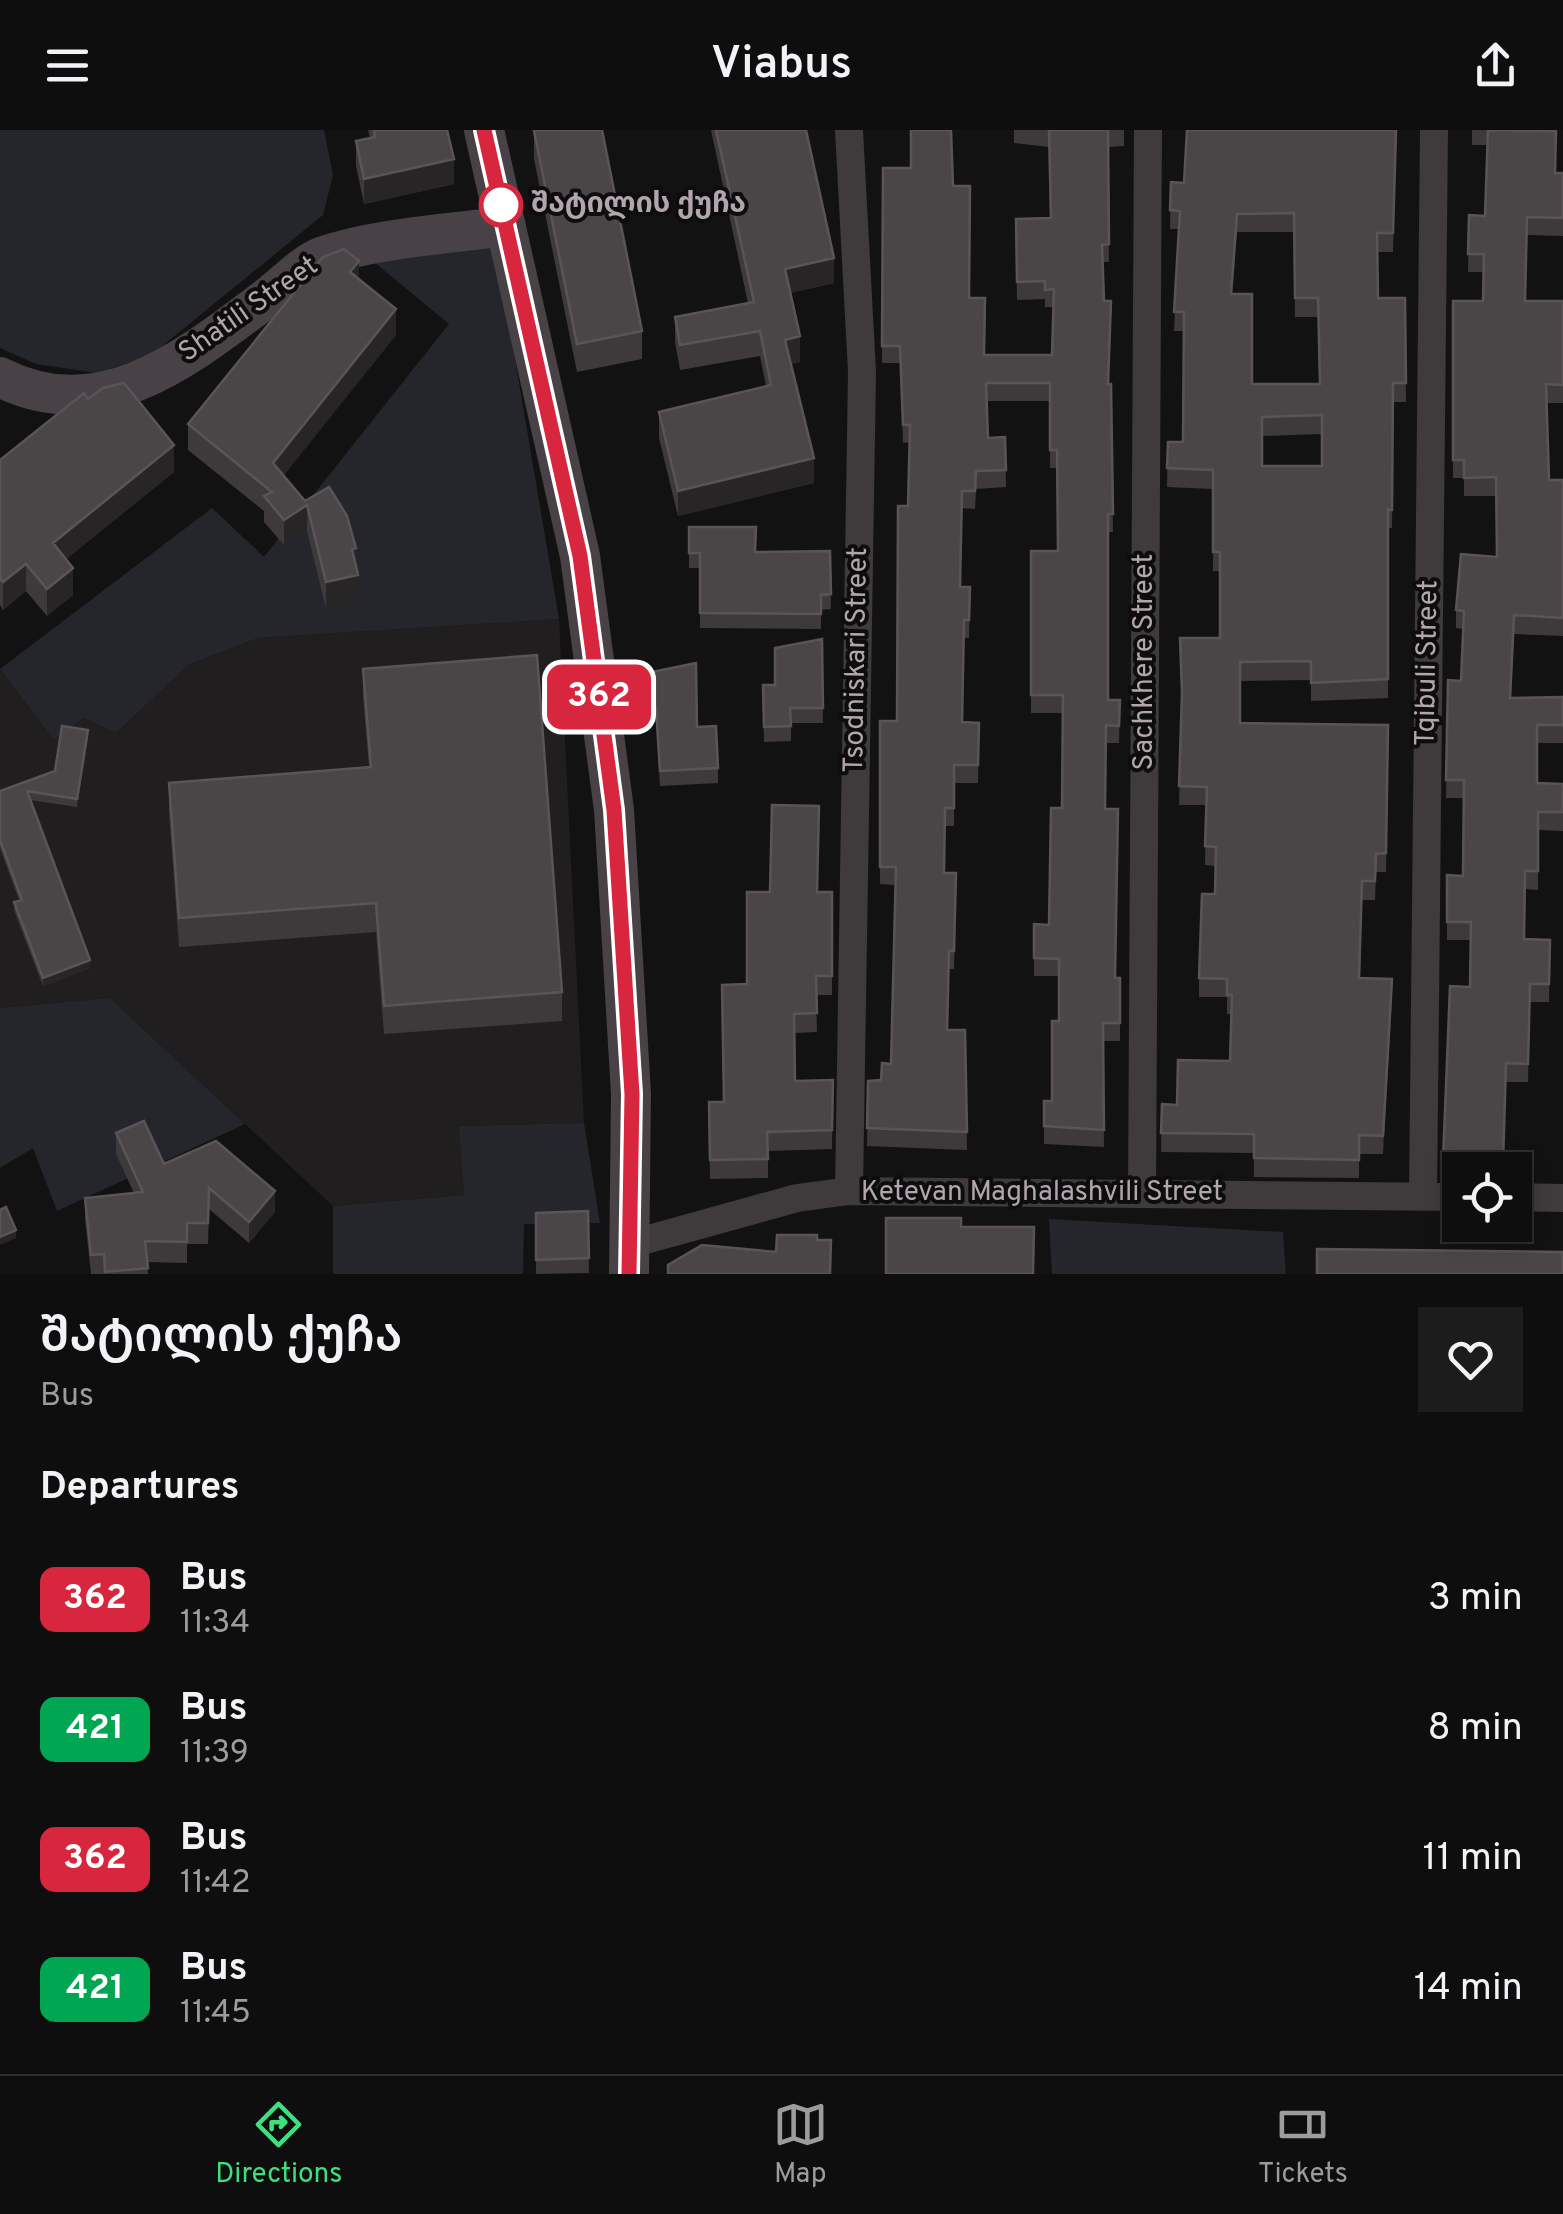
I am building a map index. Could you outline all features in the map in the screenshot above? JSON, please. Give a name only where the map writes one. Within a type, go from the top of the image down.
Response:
[{"type":"street","points":[[484,130],[580,556],[614,810],[632,1094],[630,1259]]},
{"type":"street","name":"Tsodniskari Street","points":[[849,130],[862,372],[849,1191]]},
{"type":"street","name":"Sachkhere Street","points":[[1142,1194],[1148,130]]},
{"type":"street","name":"Tqibuli Street","points":[[1423,1196],[1434,130]]},
{"type":"street","name":"Shatili Street","points":[[0,377],[22,388],[76,396],[117,391],[191,355],[320,257],[366,246],[506,226]]},
{"type":"street","name":"Ketevan Maghalashvili Street","points":[[630,1259],[797,1198],[849,1191],[1442,1197]]},
{"type":"street","points":[[1532,1197],[1563,1198]]},
{"type":"shaded area","points":[[0,130],[324,130],[333,175],[323,215],[150,356],[97,373],[36,364],[0,348]]},
{"type":"shaded area","points":[[494,235],[559,619],[258,638],[190,664],[116,733],[84,718],[54,740],[0,669],[212,508],[264,557],[449,324],[374,262]]},
{"type":"shaded area","points":[[559,619],[584,1123],[460,1126],[464,1195],[333,1206],[110,998],[0,1008],[0,669],[54,740],[84,718],[116,733],[190,664],[258,638]]},
{"type":"shaded area","points":[[110,998],[245,1124],[57,1211],[33,1148],[0,1168],[0,1008]]},
{"type":"shaded area","points":[[584,1123],[600,1223],[524,1224],[523,1274],[333,1274],[333,1206],[464,1195],[459,1126]]},
{"type":"shaded area","points":[[1049,1219],[1283,1232],[1286,1274],[1052,1274]]},
{"type":"building","points":[[374,130],[447,130],[454,159],[364,179],[356,141],[375,137]]},
{"type":"building","points":[[602,130],[642,331],[577,344],[534,131]]},
{"type":"building","points":[[716,130],[806,130],[834,258],[785,269],[800,336],[785,340],[814,458],[678,491],[659,412],[771,385],[760,331],[680,345],[675,317],[754,302]]},
{"type":"building","points":[[911,130],[951,130],[953,186],[970,186],[969,298],[985,298],[984,355],[1052,355],[1054,289],[1045,290],[1045,281],[1017,282],[1016,219],[1051,218],[1049,130],[1108,130],[1109,244],[1102,245],[1104,301],[1111,301],[1108,384],[1113,514],[1108,514],[1108,700],[1120,700],[1119,726],[1106,725],[1105,809],[1118,809],[1115,978],[1120,978],[1120,1023],[1103,1023],[1104,1130],[1044,1126],[1044,1101],[1052,1101],[1052,1021],[1059,1021],[1059,959],[1034,958],[1034,924],[1049,925],[1051,808],[1062,808],[1063,695],[1031,695],[1031,551],[1058,551],[1057,450],[1050,450],[1050,383],[986,383],[988,438],[1005,437],[1006,470],[976,471],[975,491],[962,491],[960,587],[970,587],[969,620],[964,620],[962,722],[979,723],[978,765],[954,765],[954,808],[945,808],[944,873],[956,873],[947,1030],[965,1030],[967,1132],[867,1128],[868,1081],[881,1080],[882,1063],[891,1064],[896,867],[880,867],[880,721],[897,721],[898,506],[908,506],[910,425],[903,425],[900,346],[882,346],[883,168],[911,168]]},
{"type":"building","points":[[1187,130],[1396,130],[1393,233],[1377,233],[1378,298],[1405,298],[1406,383],[1393,383],[1388,679],[1311,683],[1311,661],[1240,662],[1240,723],[1388,725],[1386,853],[1376,854],[1375,881],[1362,881],[1359,978],[1392,979],[1383,1136],[1359,1135],[1359,1160],[1254,1158],[1254,1134],[1161,1133],[1162,1104],[1177,1105],[1178,1060],[1230,1061],[1232,995],[1227,995],[1227,979],[1199,978],[1202,894],[1215,894],[1216,847],[1205,846],[1207,787],[1179,786],[1180,638],[1220,638],[1220,552],[1213,552],[1213,470],[1167,468],[1168,442],[1183,442],[1184,312],[1174,312],[1180,211],[1170,210],[1171,182],[1184,183]],"holes":[[[1294,213],[1295,298],[1318,298],[1320,384],[1252,384],[1252,294],[1231,294],[1237,214]],[[1322,415],[1322,466],[1262,466],[1262,417]]]},
{"type":"building","points":[[1488,130],[1556,131],[1555,173],[1563,173],[1563,218],[1527,217],[1525,301],[1563,301],[1563,385],[1546,384],[1549,480],[1563,480],[1563,618],[1514,615],[1510,698],[1563,697],[1563,725],[1537,725],[1537,783],[1563,784],[1563,812],[1538,812],[1538,871],[1525,871],[1524,939],[1550,940],[1549,984],[1530,984],[1528,1064],[1506,1063],[1503,1152],[1443,1152],[1450,986],[1470,987],[1471,922],[1447,922],[1447,875],[1463,876],[1464,780],[1446,780],[1448,680],[1461,681],[1464,611],[1456,610],[1461,554],[1497,557],[1496,477],[1464,478],[1464,460],[1453,460],[1453,301],[1483,301],[1484,254],[1468,254],[1469,215],[1485,216]]},
{"type":"building","points":[[344,249],[359,261],[350,272],[396,309],[273,463],[305,501],[329,487],[347,516],[358,575],[326,582],[307,505],[284,520],[264,496],[272,492],[188,424],[323,257]]},
{"type":"building","points":[[124,383],[174,445],[53,543],[73,568],[47,589],[26,564],[3,582],[0,460],[84,393],[88,399],[103,388]]},
{"type":"building","points":[[689,527],[756,527],[755,552],[830,551],[831,594],[821,595],[821,614],[700,613],[700,553],[689,553]]},
{"type":"building","points":[[822,639],[823,708],[790,708],[791,726],[764,727],[763,685],[775,685],[775,648]]},
{"type":"building","points":[[537,655],[562,992],[384,1006],[376,903],[179,918],[169,783],[371,767],[363,669]]},
{"type":"building","points":[[696,663],[697,727],[716,726],[718,768],[660,771],[656,707],[649,707],[647,673]]},
{"type":"building","points":[[62,726],[88,730],[77,799],[27,791],[90,960],[43,978],[14,902],[22,900],[0,840],[0,791],[55,771]]},
{"type":"building","points":[[772,805],[819,806],[817,892],[832,892],[832,976],[816,976],[817,1013],[794,1014],[795,1081],[833,1080],[832,1130],[767,1132],[768,1159],[710,1160],[709,1102],[724,1102],[722,985],[747,984],[747,892],[770,892]]},
{"type":"building","points":[[144,1121],[164,1164],[216,1141],[275,1191],[249,1222],[209,1188],[208,1223],[187,1223],[187,1242],[145,1241],[148,1268],[105,1272],[104,1254],[91,1255],[85,1198],[143,1192],[116,1133]]},
{"type":"building","points":[[6,1207],[16,1230],[0,1237],[0,1210]]},
{"type":"building","points":[[588,1211],[589,1258],[536,1260],[536,1213]]},
{"type":"building","points":[[886,1218],[961,1218],[961,1227],[1034,1227],[1033,1274],[886,1274]]},
{"type":"building","points":[[777,1235],[817,1235],[817,1240],[831,1240],[830,1274],[668,1274],[668,1265],[702,1245],[776,1252]]},
{"type":"building","points":[[1317,1249],[1563,1252],[1563,1274],[1317,1274]]},
{"type":"bus line","name":"362","points":[[484,130],[580,556],[614,810],[632,1094],[629,1274]]},
{"type":"place","name":"შატილის ქუჩა","points":[[501,205]]}]
